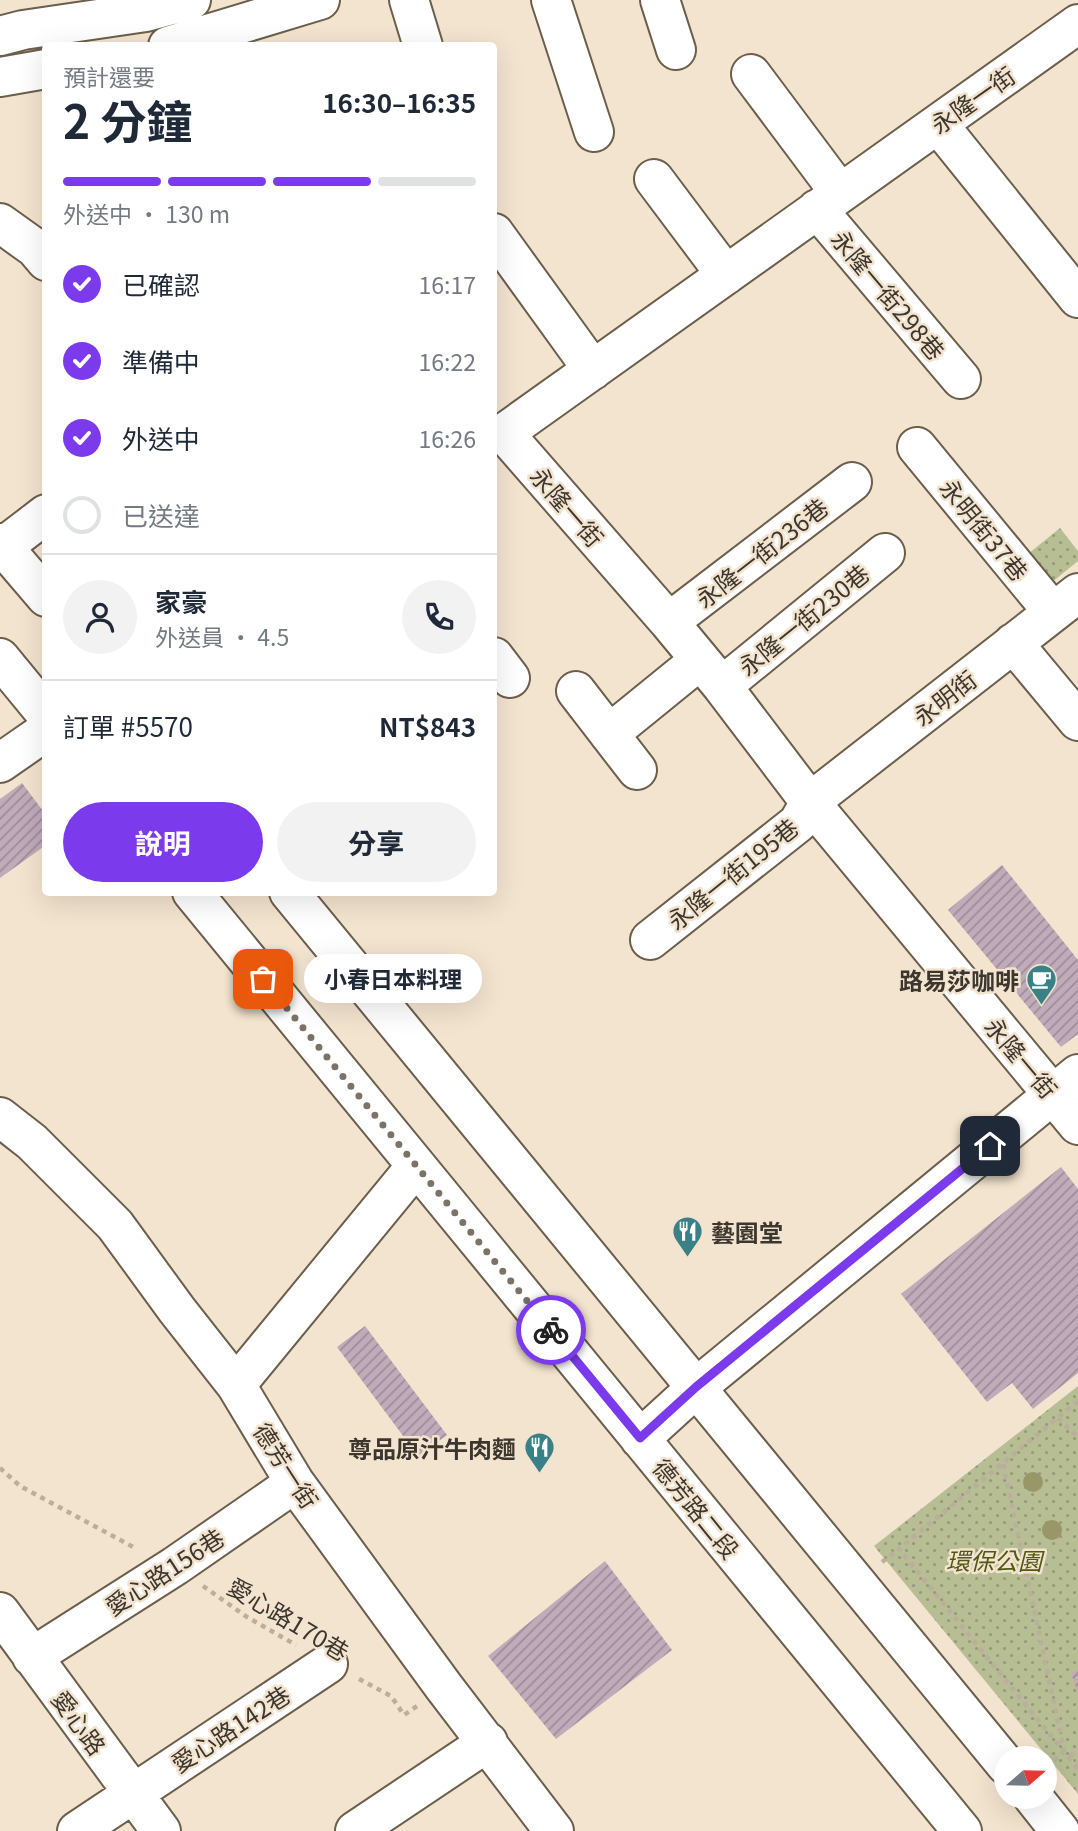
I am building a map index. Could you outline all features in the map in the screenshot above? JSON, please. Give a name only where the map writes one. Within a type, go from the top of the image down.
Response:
[{"type":"street","points":[[8,40],[47,0]]},
{"type":"street","points":[[8,40],[146,12],[191,0]]},
{"type":"street","points":[[181,42],[320,0]]},
{"type":"street","points":[[409,0],[422,42]]},
{"type":"street","points":[[551,0],[594,132]]},
{"type":"street","points":[[660,0],[676,50]]},
{"type":"street","name":"永隆一街","points":[[1078,24],[593,370],[497,426],[669,622],[810,802],[1065,1084],[1078,1125]]},
{"type":"street","points":[[0,77],[42,70]]},
{"type":"street","name":"永隆一街298巷","points":[[751,74],[829,201],[961,379]]},
{"type":"street","points":[[938,124],[1078,298]]},
{"type":"street","points":[[654,179],[726,275]]},
{"type":"street","points":[[0,223],[35,248],[42,256]]},
{"type":"street","points":[[497,237],[593,370]]},
{"type":"street","name":"永明街37巷","points":[[917,447],[1065,602]]},
{"type":"street","name":"永隆一街236巷","points":[[669,622],[852,482]]},
{"type":"street","points":[[42,517],[2,545],[42,592]]},
{"type":"street","name":"永隆一街230巷","points":[[609,734],[711,673],[885,552]]},
{"type":"street","name":"永明街","points":[[810,802],[1065,602]]},
{"type":"street","points":[[1013,643],[1078,721]]},
{"type":"street","points":[[0,659],[42,709]]},
{"type":"street","points":[[576,691],[637,770]]},
{"type":"street","points":[[0,764],[42,734]]},
{"type":"street","name":"永隆一街195巷","points":[[650,940],[798,824],[810,802]]},
{"type":"street","name":"德芳路二段","points":[[195,896],[962,1831]]},
{"type":"street","points":[[292,896],[994,1750]]},
{"type":"street","points":[[640,1438],[696,1387],[1065,1084]]},
{"type":"street","name":"德芳一街","points":[[0,1117],[32,1142],[115,1225],[236,1385],[295,1483],[444,1687],[554,1831]]},
{"type":"street","points":[[236,1385],[416,1166]]},
{"type":"street","name":"愛心路156巷","points":[[32,1657],[175,1566],[295,1483]]},
{"type":"street","name":"愛心路","points":[[0,1612],[161,1831]]},
{"type":"street","name":"愛心路142巷","points":[[77,1831],[328,1664]]},
{"type":"street","points":[[355,1831],[488,1742]]},
{"type":"street","points":[[1043,1810],[1060,1831]]},
{"type":"path","points":[[1078,1401],[899,1549],[1078,1769]]},
{"type":"path","points":[[1058,1418],[1078,1437]]},
{"type":"path","points":[[1003,1463],[1064,1752]]},
{"type":"path","name":"愛心路170巷","points":[[0,1468],[20,1486],[141,1551],[175,1566],[247,1617],[328,1664],[391,1696],[404,1715],[444,1687]]},
{"type":"path","points":[[1064,1752],[1078,1756]]},
{"type":"path","points":[[1057,1758],[1064,1752]]},
{"type":"green space","points":[[1060,528],[1078,551],[1078,561],[1051,583],[1028,554]]},
{"type":"green space","name":"環保公園","points":[[1078,1386],[1078,1794],[1057,1768],[1057,1746],[1039,1746],[874,1546]]},
{"type":"building","points":[[22,783],[42,810],[42,848],[0,878],[0,799]]},
{"type":"building","points":[[1002,865],[1078,960],[1078,1034],[1061,1047],[948,910]]},
{"type":"building","points":[[1061,1167],[1078,1189],[1078,1373],[1033,1409],[1012,1383],[987,1402],[901,1294]]},
{"type":"building","points":[[365,1326],[447,1435],[418,1456],[337,1347]]},
{"type":"building","points":[[605,1561],[672,1650],[556,1739],[488,1656]]},
{"type":"building","points":[[1078,1670],[1078,1693],[1071,1673]]},
{"type":"way so far","points":[[263,979],[551,1330]]},
{"type":"place","name":"小春日本料理","points":[[263,979]]},
{"type":"place","name":"路易莎咖啡","points":[[1042,1006]]},
{"type":"place","name":"藝園堂","points":[[688,1258]]},
{"type":"place","name":"尊品原汁牛肉麵","points":[[539,1474]]},
{"type":"route","points":[[551,1330],[640,1438],[696,1387],[990,1146]]}]
